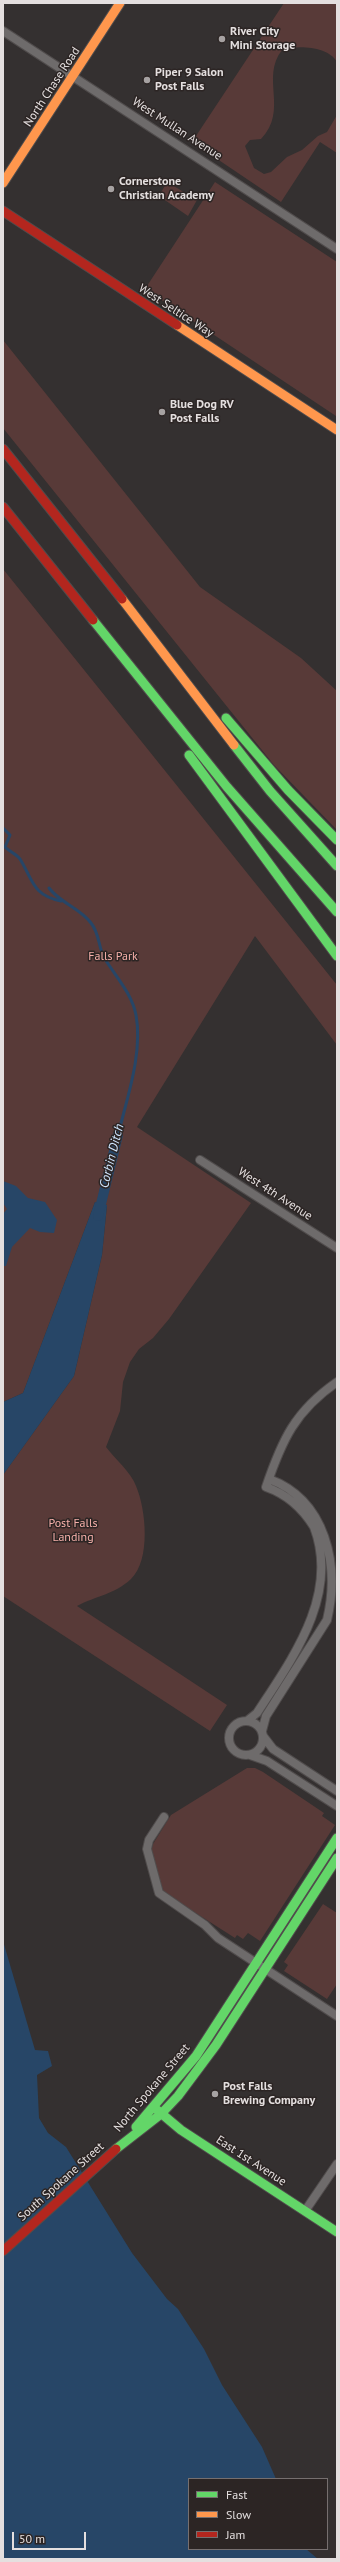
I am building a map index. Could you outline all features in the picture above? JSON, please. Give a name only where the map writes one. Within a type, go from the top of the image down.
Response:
[{"type":"main road","name":"North Chase Road","points":[[3,183],[74,77],[120,3]]},
{"type":"main road","name":"West Seltice Way","points":[[3,211],[337,430]]},
{"type":"main road","points":[[3,449],[244,740],[308,812],[337,840]]},
{"type":"main road","points":[[3,507],[120,651],[227,787],[337,912]]},
{"type":"main road","points":[[62,521],[270,791],[337,866]]},
{"type":"main road","points":[[120,651],[173,731],[294,900],[337,956]]},
{"type":"main road","name":"North Spokane Street","points":[[118,2147],[187,2069],[337,1838]]},
{"type":"main road","name":"North Spokane Street","points":[[118,2147],[161,2114],[206,2061],[337,1858]]},
{"type":"main road","name":"East 1st Avenue","points":[[154,2107],[181,2130],[337,2232]]},
{"type":"main road","name":"South Spokane Street","points":[[3,2251],[118,2147]]},
{"type":"street","name":"West Mullan Avenue","points":[[3,31],[337,248]]},
{"type":"street","name":"West 4th Avenue","points":[[200,1160],[337,1248]]},
{"type":"street","points":[[337,1382],[312,1401],[291,1426],[279,1448],[266,1487],[294,1503],[313,1526],[325,1551],[328,1588],[324,1604],[315,1624],[257,1713],[247,1721],[234,1727],[230,1740],[235,1751],[243,1755],[250,1755],[266,1760],[337,1806]]},
{"type":"street","points":[[250,1755],[260,1749],[266,1716],[327,1620],[333,1604],[337,1578],[333,1549],[320,1519],[296,1493],[269,1479]]},
{"type":"street","points":[[247,1721],[256,1724],[273,1749],[337,1791]]},
{"type":"street","points":[[164,1817],[149,1840],[147,1849],[156,1890],[165,1898],[205,1925],[215,1936],[337,2016]]},
{"type":"street","points":[[305,2211],[337,2164]]},
{"type":"green space","points":[[284,3],[337,3],[337,62],[327,53],[311,48],[288,48],[282,50],[276,61],[273,72],[274,105],[273,117],[269,128],[261,139],[250,140],[245,146],[254,168],[264,174],[271,172],[287,157],[302,150],[318,136],[327,132],[337,115],[337,153],[320,142],[281,202],[192,142]]},
{"type":"green space","points":[[167,182],[197,200],[188,216],[159,196]]},
{"type":"green space","points":[[215,182],[337,262],[336,416],[145,289]]},
{"type":"green space","points":[[3,340],[200,587],[301,658],[337,691],[337,830],[274,765],[3,428]]},
{"type":"green space","name":"Falls Park","points":[[3,569],[337,985],[337,1045],[255,936],[137,1127],[251,1203],[169,1319],[153,1338],[139,1349],[130,1362],[123,1382],[120,1411],[106,1447],[134,1481],[136,1486],[144,1521],[145,1534],[142,1560],[131,1579],[125,1584],[77,1606],[227,1705],[210,1731],[3,1596],[3,1475],[74,1376],[102,1255],[107,1205],[95,1202],[23,1393],[3,1402]]},
{"type":"green space","points":[[247,1768],[255,1768],[263,1772],[324,1813],[322,1816],[335,1825],[260,1941],[248,1933],[243,1939],[237,1935],[235,1938],[162,1891],[151,1851],[153,1844],[171,1815]]},
{"type":"green space","points":[[323,1904],[337,1913],[337,1984],[327,1999],[284,1971],[288,1965],[284,1962]]},
{"type":"water","points":[[3,1181],[16,1186],[28,1198],[45,1202],[57,1220],[54,1233],[40,1232],[30,1228],[12,1247],[6,1266],[3,1266],[3,1214],[7,1209],[3,1203]]},
{"type":"water","points":[[95,1202],[107,1205],[102,1255],[74,1376],[3,1475],[3,1402],[23,1393]]},
{"type":"water","points":[[3,1941],[35,2050],[48,2051],[52,2066],[37,2075],[39,2118],[48,2133],[66,2147],[132,2253],[167,2299],[178,2309],[204,2349],[222,2385],[262,2447],[276,2478],[188,2478],[188,2550],[307,2550],[318,2559],[3,2559]]},
{"type":"waterway","points":[[3,828],[10,835],[5,847],[20,859],[34,886],[44,895],[61,901]]},
{"type":"waterway","name":"Corbin Ditch","points":[[49,888],[59,898],[81,913],[94,927],[103,955],[123,986],[134,1007],[138,1030],[136,1060],[118,1135]]},
{"type":"waterway","name":"Corbin Ditch","points":[[98,1216],[118,1135]]},
{"type":"traffic: fast","points":[[93,620],[227,787],[337,912]]},
{"type":"traffic: fast","points":[[226,718],[288,790],[337,840]]},
{"type":"traffic: fast","points":[[234,745],[270,791],[337,866]]},
{"type":"traffic: fast","points":[[189,755],[337,956]]},
{"type":"traffic: fast","points":[[136,2127],[196,2056],[337,1838]]},
{"type":"traffic: fast","points":[[116,2149],[161,2114],[178,2096],[216,2045],[337,1858]]},
{"type":"traffic: fast","points":[[156,2109],[181,2130],[337,2232]]},
{"type":"traffic: slow","points":[[3,183],[120,3]]},
{"type":"traffic: slow","points":[[177,325],[337,430]]},
{"type":"traffic: slow","points":[[122,599],[234,745]]},
{"type":"traffic: jam","points":[[3,211],[177,325]]},
{"type":"traffic: jam","points":[[3,449],[122,599]]},
{"type":"traffic: jam","points":[[3,507],[93,620]]},
{"type":"traffic: jam","points":[[3,2251],[116,2149]]},
{"type":"place","name":"River City Mini Storage","points":[[222,39]]},
{"type":"place","name":"Piper 9 Salon Post Falls","points":[[147,80]]},
{"type":"place","name":"Cornerstone Christian Academy","points":[[111,189]]},
{"type":"place","name":"Blue Dog RV Post Falls","points":[[162,412]]},
{"type":"place","name":"Post Falls Brewing Company","points":[[215,2094]]},
{"type":"park label","name":"Post Falls Landing","points":[[73,1531]]}]
